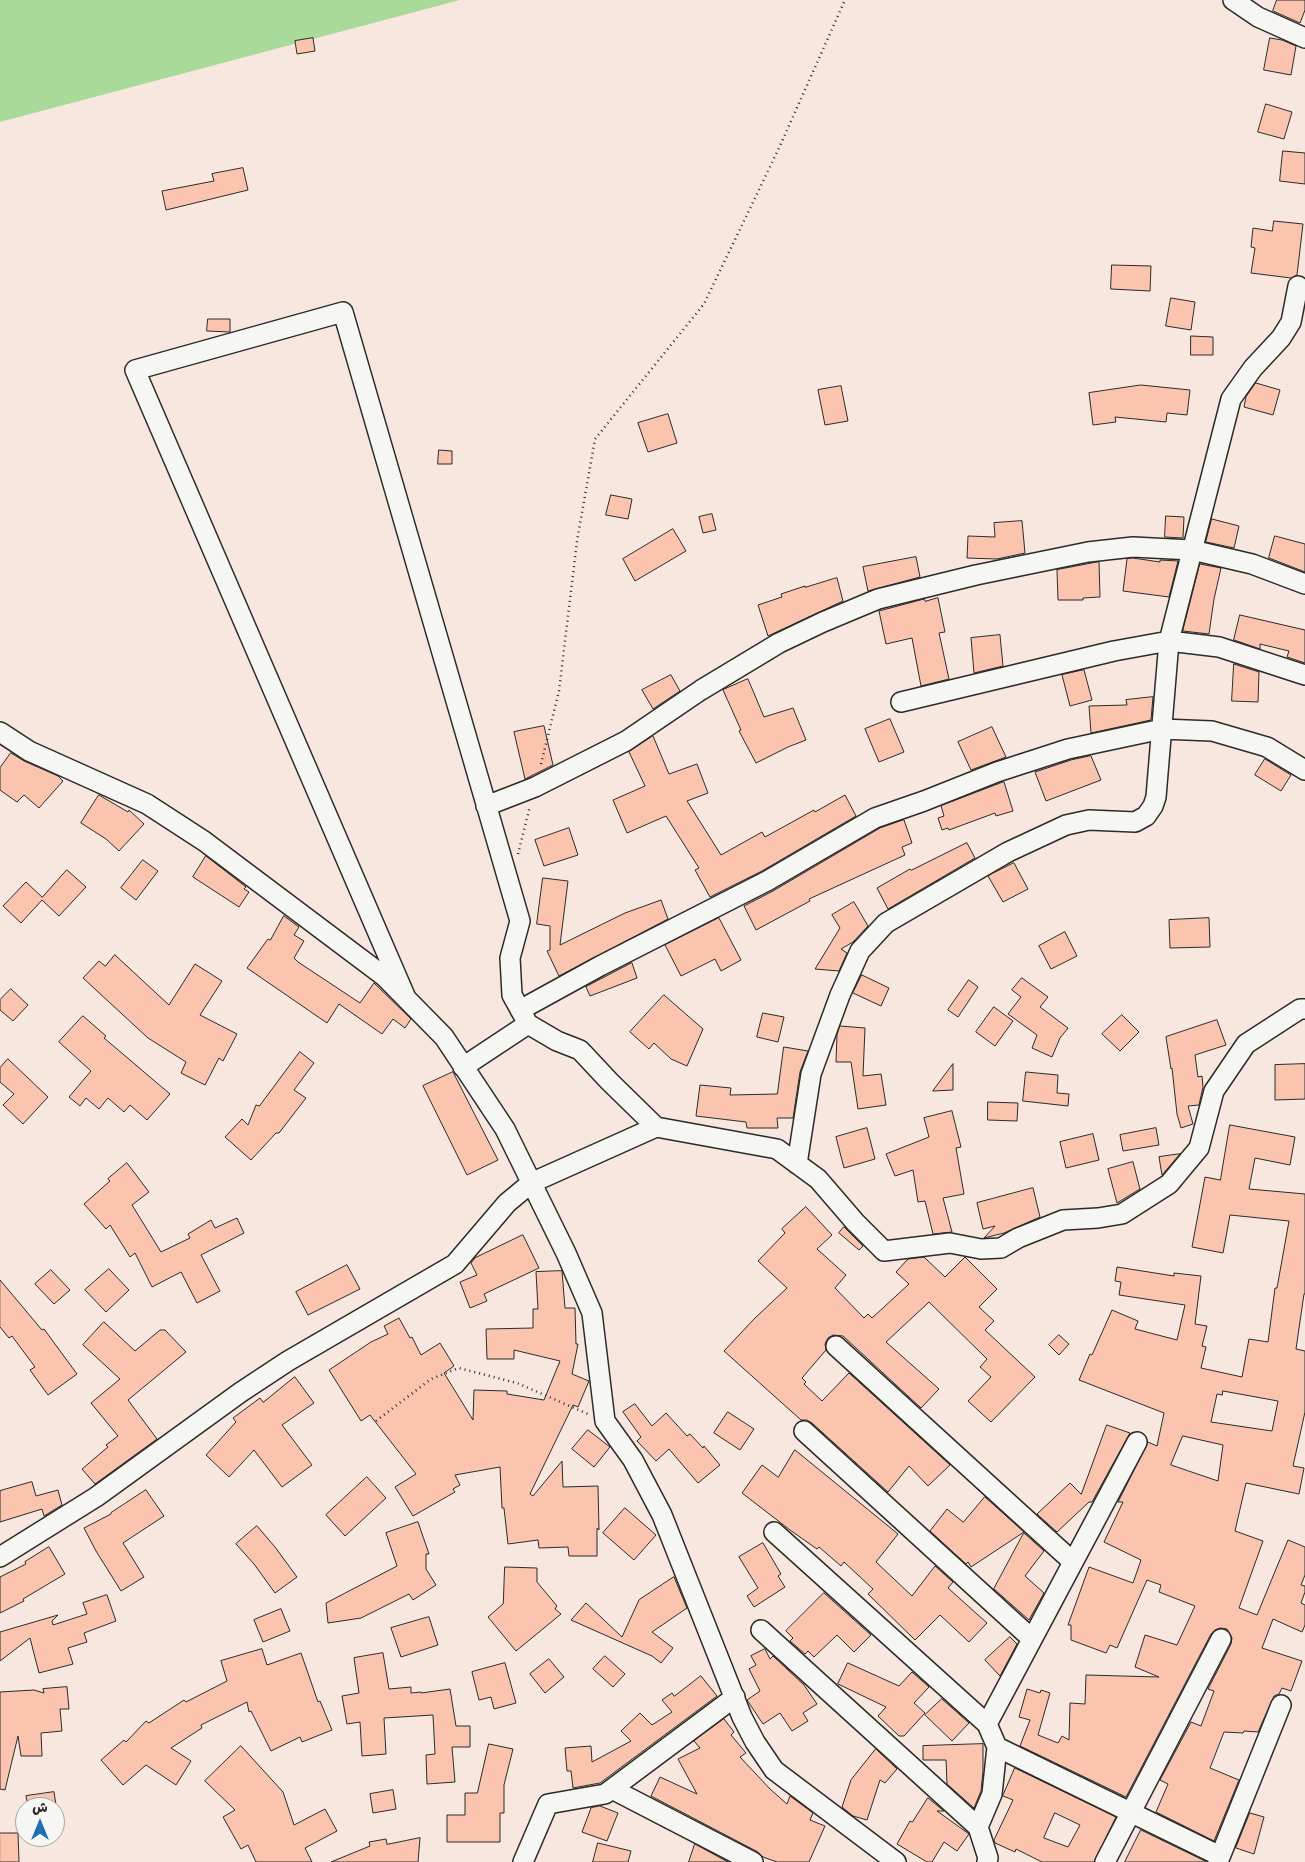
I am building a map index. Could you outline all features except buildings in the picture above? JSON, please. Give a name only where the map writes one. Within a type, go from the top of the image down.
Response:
[{"type":"street","points":[[1233,0],[1258,17],[1305,38]]},
{"type":"street","points":[[797,1164],[811,1074],[840,994],[860,951],[886,923],[1008,852],[1066,825],[1089,820],[1135,822],[1146,816],[1153,806],[1156,797],[1169,641],[1231,399],[1253,368],[1281,338],[1291,322],[1298,286]]},
{"type":"street","points":[[406,998],[135,370],[343,312],[520,921],[510,958],[512,995],[524,1017],[557,1041],[580,1050],[656,1127],[777,1149],[818,1179],[855,1222],[884,1251],[950,1243],[981,1249],[1001,1248],[1018,1238],[1063,1220],[1098,1218],[1122,1214],[1169,1184],[1199,1148],[1214,1091],[1246,1044],[1300,1010],[1305,1009]]},
{"type":"street","points":[[486,806],[535,786],[626,741],[701,690],[779,643],[878,599],[976,575],[1088,552],[1133,547],[1192,550],[1252,564],[1305,584]]},
{"type":"street","points":[[901,702],[1114,650],[1169,641],[1219,648],[1305,675]]},
{"type":"street","points":[[463,1067],[524,1017],[600,966],[767,881],[875,818],[997,772],[1068,749],[1162,729],[1212,731],[1267,747],[1305,770]]},
{"type":"street","points":[[0,732],[29,752],[147,804],[204,841],[385,977],[444,1037],[505,1129],[566,1253],[592,1313],[605,1421],[633,1460],[662,1515],[742,1716],[755,1742],[774,1770],[896,1862]]},
{"type":"street","points":[[0,1557],[96,1497],[241,1392],[288,1361],[454,1264],[507,1203],[531,1183],[656,1127]]},
{"type":"street","points":[[836,1346],[1073,1562]]},
{"type":"street","points":[[804,1431],[1032,1639]]},
{"type":"street","points":[[987,1724],[1137,1442]]},
{"type":"street","points":[[774,1532],[987,1724],[997,1747],[992,1794],[978,1827]]},
{"type":"street","points":[[761,1630],[978,1827],[991,1861]]},
{"type":"street","points":[[1105,1862],[1222,1639]]},
{"type":"street","points":[[523,1862],[548,1804],[605,1794],[735,1697]]},
{"type":"street","points":[[997,1747],[1131,1812],[1219,1859],[1281,1705]]},
{"type":"street","points":[[612,1789],[753,1862]]},
{"type":"path","points":[[517,860],[559,691],[577,541],[595,439],[704,304],[779,148],[844,0]]},
{"type":"path","points":[[376,1421],[430,1379],[460,1368],[517,1383],[605,1421]]},
{"type":"green space","points":[[0,0],[460,0],[0,122]]}]
